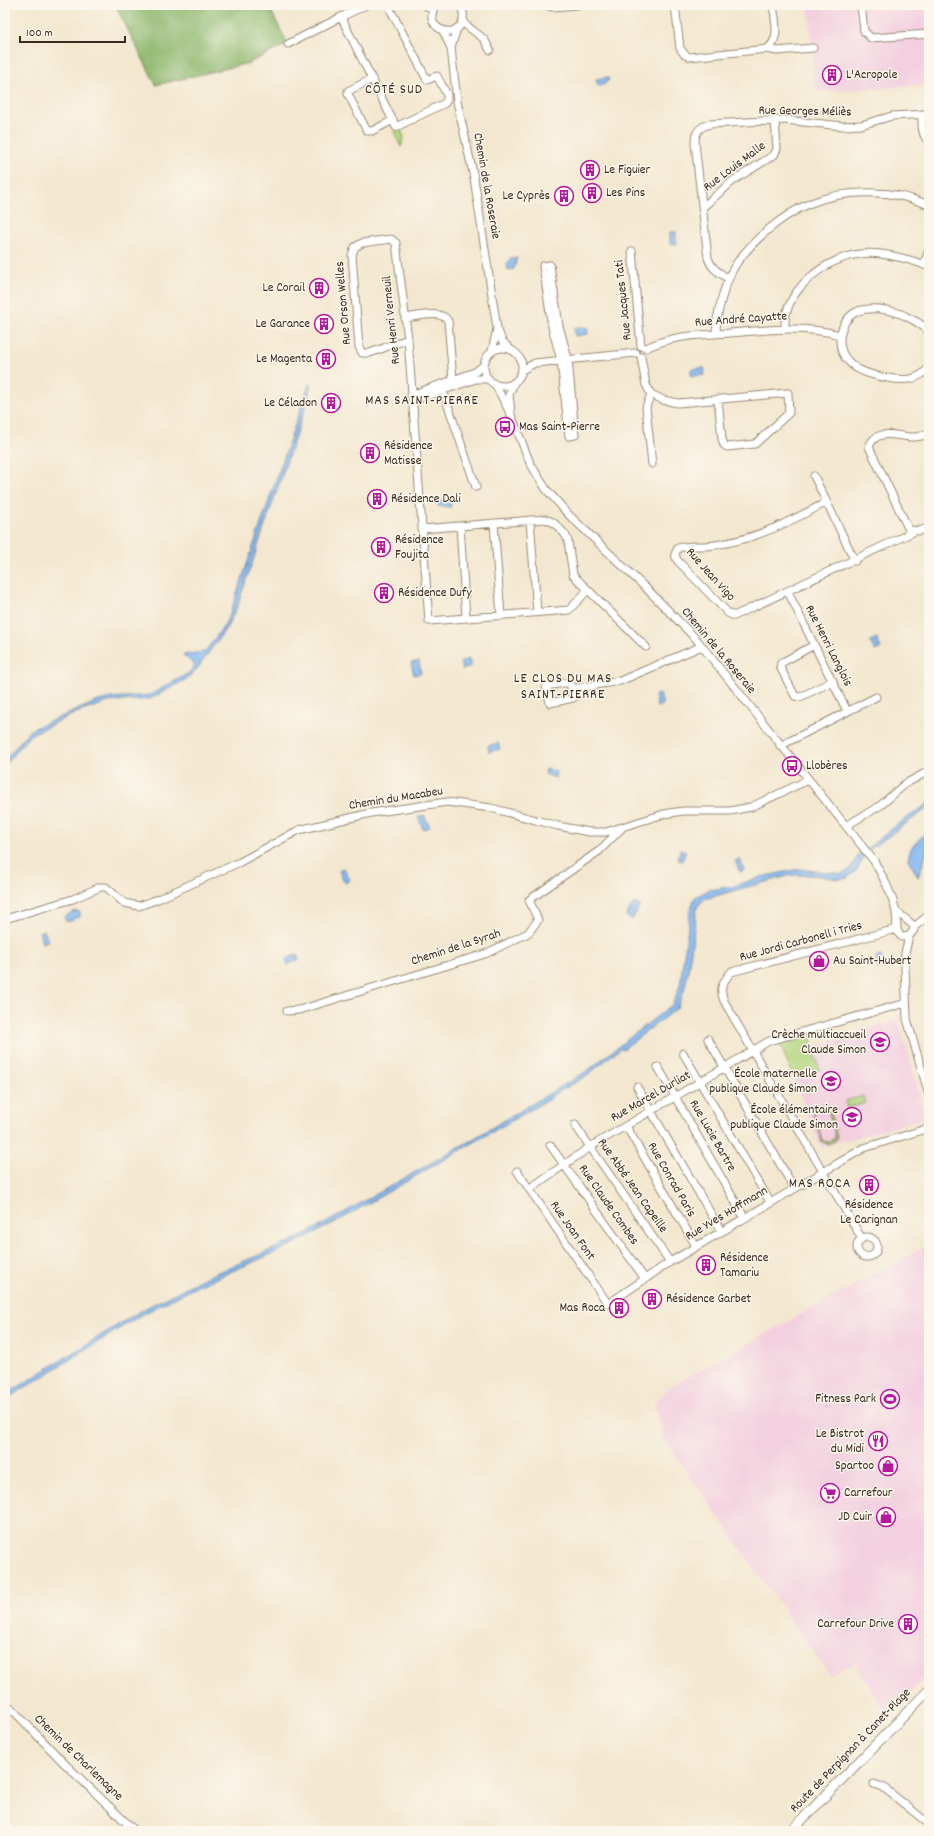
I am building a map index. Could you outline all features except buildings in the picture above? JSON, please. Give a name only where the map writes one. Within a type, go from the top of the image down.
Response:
[{"type":"main road","name":"Route de Perpignan à Canet-Plage","points":[[791,1831],[929,1690]]},
{"type":"main road","name":"Route de Perpignan à Canet-Plage","points":[[797,1831],[929,1699]]},
{"type":"street","points":[[288,44],[366,5]]},
{"type":"street","points":[[341,17],[396,127],[445,103],[447,96],[437,76],[427,80],[388,5]]},
{"type":"street","points":[[424,5],[434,7]]},
{"type":"street","points":[[443,31],[457,28],[462,22],[463,13],[460,5]]},
{"type":"street","points":[[547,5],[552,8],[577,5]]},
{"type":"street","points":[[675,5],[680,48],[684,54],[689,56],[767,49],[777,51],[813,48]]},
{"type":"street","points":[[767,49],[774,45],[776,38],[773,5]]},
{"type":"street","points":[[861,5],[864,31],[871,38],[929,34]]},
{"type":"street","name":"Chemin de la Roseraie","points":[[434,7],[432,15],[435,25],[443,31],[451,48],[457,101],[474,178],[497,328],[502,341],[510,349]]},
{"type":"street","points":[[462,22],[484,39],[490,50]]},
{"type":"street","name":"Chemin de la Roseraie","points":[[451,48],[457,28]]},
{"type":"street","points":[[372,79],[348,91],[349,96],[367,130],[372,131],[392,120]]},
{"type":"street","points":[[925,114],[922,131],[925,139],[929,142]]},
{"type":"street","name":"Rue Georges Méliès","points":[[729,279],[716,271],[708,258],[704,206],[695,143],[695,136],[698,131],[704,126],[710,124],[797,121],[843,126],[861,124],[892,116],[925,114]]},
{"type":"street","name":"Rue Louis Malle","points":[[704,206],[734,180],[774,155],[777,150],[775,121]]},
{"type":"street","points":[[716,334],[720,307],[729,279],[736,265],[760,238],[791,214],[810,204],[830,197],[853,193],[876,192],[901,195],[929,205]]},
{"type":"street","name":"Rue Orson Welles","points":[[396,243],[391,240],[362,243],[355,247],[352,255],[359,347],[362,353],[370,353],[408,339]]},
{"type":"street","name":"Rue Henri Verneuil","points":[[396,243],[408,339],[429,621],[466,618]]},
{"type":"street","points":[[785,328],[787,309],[798,290],[805,282],[828,265],[860,254],[893,257],[926,266],[929,250]]},
{"type":"street","name":"Rue Jacques Tati","points":[[632,251],[643,347]]},
{"type":"street","points":[[564,360],[550,265],[543,266],[552,327],[564,360],[569,436],[575,435],[564,360]]},
{"type":"street","points":[[929,332],[913,319],[895,312],[871,308],[851,316],[844,324],[840,335],[840,345],[848,362],[876,376],[897,380],[910,380],[920,377],[929,367]]},
{"type":"street","points":[[405,318],[440,315],[446,318],[448,321],[453,380]]},
{"type":"street","name":"Chemin de la Roseraie","points":[[492,351],[497,328]]},
{"type":"street","name":"Rue André Cayatte","points":[[643,347],[678,337],[785,328],[819,330],[840,335]]},
{"type":"street","points":[[521,359],[535,363],[638,355],[646,353],[643,347]]},
{"type":"street","points":[[412,398],[442,387],[476,379],[488,379],[495,384],[508,385],[514,383],[518,379],[522,370],[521,359],[518,354],[510,349],[503,348],[492,351],[488,355],[484,365],[475,372],[453,380],[442,387]]},
{"type":"street","points":[[638,355],[646,385],[651,394],[663,400],[678,403],[718,399],[788,393],[789,413],[755,444],[727,447],[724,445],[722,439],[718,399]]},
{"type":"street","points":[[522,370],[535,363]]},
{"type":"street","points":[[484,365],[488,379]]},
{"type":"street","name":"Chemin de la Roseraie","points":[[512,417],[510,395],[514,383]]},
{"type":"street","name":"Chemin de la Roseraie","points":[[495,384],[512,417],[530,463],[546,489],[569,515],[651,593],[702,646],[780,746],[875,862],[885,880],[896,912],[897,927]]},
{"type":"street","points":[[442,387],[476,487]]},
{"type":"street","points":[[651,394],[646,407],[652,464]]},
{"type":"street","points":[[913,532],[909,530],[869,447],[875,437],[881,434],[914,437],[929,434]]},
{"type":"street","points":[[814,476],[855,561]]},
{"type":"street","name":"Rue Jean Vigo","points":[[827,502],[778,527],[753,537],[713,546],[686,546],[678,548],[675,551],[677,560],[728,613],[734,616],[855,561],[913,532],[920,531],[929,526]]},
{"type":"street","points":[[422,529],[545,519],[552,522],[565,534],[568,541],[573,575],[587,591],[646,647]]},
{"type":"street","points":[[530,520],[537,612]]},
{"type":"street","points":[[494,523],[501,616]]},
{"type":"street","points":[[460,526],[466,618],[569,610],[587,591]]},
{"type":"street","name":"Rue Henri Langlois","points":[[788,592],[847,711]]},
{"type":"street","points":[[814,645],[781,663],[780,667],[795,696],[800,697],[832,681]]},
{"type":"street","points":[[571,689],[620,681],[702,646]]},
{"type":"street","points":[[780,746],[876,696]]},
{"type":"street","points":[[846,826],[881,805],[905,784],[927,772]]},
{"type":"street","name":"Chemin du Macabeu","points":[[5,919],[73,899],[100,887],[110,890],[124,903],[139,906],[240,862],[299,830],[371,813],[447,802],[481,806],[558,826],[589,832],[606,832],[664,814],[683,811],[730,811],[750,807],[808,780]]},
{"type":"street","name":"Chemin de la Syrah","points":[[287,1011],[299,1010],[479,956],[504,946],[528,933],[538,920],[529,900],[590,857],[622,828]]},
{"type":"street","points":[[896,912],[914,927]]},
{"type":"street","points":[[905,953],[914,927],[929,915]]},
{"type":"street","points":[[922,920],[901,921],[897,927],[902,936],[905,953],[907,1018],[929,1095]]},
{"type":"street","name":"Rue Jordi Carbonell i Tries","points":[[862,1239],[824,1171],[753,1052],[720,992],[724,980],[732,972],[897,927]]},
{"type":"street","points":[[902,936],[910,936]]},
{"type":"street","name":"Rue Marcel Durliat","points":[[529,1189],[590,1147],[753,1052],[769,1041],[906,1003]]},
{"type":"street","points":[[708,1039],[794,1188]]},
{"type":"street","points":[[683,1053],[770,1202]]},
{"type":"street","name":"Rue Lucie Bartre","points":[[658,1067],[744,1217]]},
{"type":"street","points":[[637,1087],[721,1231]]},
{"type":"street","name":"Rue Abbé Jean Capeille","points":[[575,1125],[670,1262]]},
{"type":"street","name":"Rue Conrad Paris","points":[[626,1126],[696,1246]]},
{"type":"street","name":"Rue Yves Hoffmann","points":[[608,1304],[696,1246],[864,1148],[929,1128]]},
{"type":"street","name":"Rue Claude Combes","points":[[550,1145],[565,1164],[645,1279]]},
{"type":"street","name":"Rue Joan Font","points":[[517,1171],[608,1304]]},
{"type":"street","name":"Chemin de Charlemagne","points":[[5,1702],[65,1764],[135,1831]]},
{"type":"street","points":[[874,1784],[882,1787],[929,1824]]},
{"type":"shaded area","points":[[809,5],[929,5],[929,85],[815,92]]},
{"type":"shaded area","points":[[897,1020],[899,1021],[926,1118],[821,1147],[793,1077],[820,1070],[813,1047],[858,1034],[858,1031]]},
{"type":"shaded area","points":[[929,1244],[929,1672],[889,1717],[855,1663],[830,1676],[665,1441],[654,1403],[671,1386]]},
{"type":"green space","points":[[115,5],[268,5],[288,44],[249,63],[156,85]]},
{"type":"green space","points":[[400,129],[404,137],[401,147],[394,132]]},
{"type":"green space","points":[[810,1036],[820,1070],[793,1077],[780,1044]]},
{"type":"green space","points":[[863,1096],[865,1103],[847,1108],[845,1101]]},
{"type":"green space","points":[[824,1104],[829,1107],[837,1137],[835,1141],[828,1144],[822,1142],[813,1112],[816,1106]],"holes":[[[824,1106],[828,1110],[835,1136],[834,1139],[826,1142],[822,1140],[814,1113],[817,1108]]]},
{"type":"water","points":[[608,77],[609,80],[603,85],[598,86],[596,79]]},
{"type":"water","points":[[670,232],[676,232],[676,244],[670,244]]},
{"type":"water","points":[[517,258],[514,269],[508,270],[507,265],[510,259]]},
{"type":"water","points":[[587,327],[588,334],[575,336],[574,328]]},
{"type":"water","points":[[704,368],[704,375],[691,376],[691,369]]},
{"type":"water","points":[[309,384],[311,384],[305,408],[237,607],[227,627],[197,669],[185,680],[150,699],[108,702],[76,713],[30,735],[5,765],[5,760],[30,730],[98,701],[111,698],[150,695],[189,673],[195,665],[183,655],[204,653],[224,626],[230,614]]},
{"type":"water","points":[[450,500],[451,507],[438,506],[438,501]]},
{"type":"water","points":[[876,638],[881,648],[875,651],[870,642]]},
{"type":"water","points":[[468,659],[472,665],[463,670],[460,663]]},
{"type":"water","points":[[419,661],[421,673],[414,675],[411,663]]},
{"type":"water","points":[[660,694],[663,705],[657,707],[655,695]]},
{"type":"water","points":[[498,743],[500,749],[489,752],[488,746]]},
{"type":"water","points":[[546,769],[556,771],[555,778],[545,774]]},
{"type":"water","points":[[929,803],[929,807],[869,850],[868,848],[898,824]]},
{"type":"water","points":[[424,815],[430,827],[423,829],[418,817]]},
{"type":"water","points":[[929,829],[929,846],[918,877],[908,859],[911,848]]},
{"type":"water","points":[[680,849],[686,851],[682,861],[678,860]]},
{"type":"water","points":[[860,852],[864,857],[856,871],[847,878],[839,879],[812,875],[791,875],[704,899],[697,907],[688,972],[684,991],[677,1008],[622,1050],[621,1048],[585,1077],[343,1218],[290,1246],[198,1286],[141,1315],[5,1400],[5,1395],[142,1310],[204,1278],[290,1242],[326,1223],[473,1139],[587,1071],[673,1004],[680,985],[690,911],[695,897],[709,890],[734,886],[761,877],[799,869],[841,874],[851,869]]},
{"type":"water","points":[[740,859],[744,870],[740,872],[735,861]]},
{"type":"water","points":[[344,868],[350,880],[345,883],[339,871]]},
{"type":"water","points":[[634,903],[640,906],[632,920],[626,916]]},
{"type":"water","points":[[75,911],[80,912],[80,917],[75,918],[72,921],[66,921],[64,917]]},
{"type":"water","points":[[44,930],[48,941],[42,943],[39,932]]},
{"type":"water","points":[[297,954],[299,959],[288,965],[286,959]]},
{"type":"water","points":[[881,956],[885,968],[878,970],[876,957]]},
{"type":"place","name":"L'Acropole","points":[[832,75]]},
{"type":"place","name":"Le Figuier","points":[[590,170]]},
{"type":"place","name":"Les Pins","points":[[592,193]]},
{"type":"place","name":"Le Cyprès","points":[[564,196]]},
{"type":"place","name":"Le Corail","points":[[319,288]]},
{"type":"place","name":"Le Garance","points":[[324,324]]},
{"type":"place","name":"Le Magenta","points":[[326,359]]},
{"type":"place","name":"Le Céladon","points":[[331,403]]},
{"type":"place","name":"Mas Saint-Pierre","points":[[505,427]]},
{"type":"place","name":"Résidence Matisse","points":[[370,453]]},
{"type":"place","name":"Résidence Dali","points":[[377,499]]},
{"type":"place","name":"Résidence Foujita","points":[[381,547]]},
{"type":"place","name":"Résidence Dufy","points":[[384,593]]},
{"type":"place","name":"Llobères","points":[[792,766]]},
{"type":"place","name":"Au Saint-Hubert","points":[[819,961]]},
{"type":"place","name":"Crèche multiaccueil Claude Simon","points":[[880,1042]]},
{"type":"place","name":"École maternelle publique Claude Simon","points":[[831,1081]]},
{"type":"place","name":"École élémentaire publique Claude Simon","points":[[852,1117]]},
{"type":"place","name":"Résidence Le Carignan","points":[[869,1185]]},
{"type":"place","name":"Résidence Tamariu","points":[[706,1265]]},
{"type":"place","name":"Résidence Garbet","points":[[652,1299]]},
{"type":"place","name":"Mas Roca","points":[[619,1308]]},
{"type":"place","name":"Fitness Park","points":[[890,1399]]},
{"type":"place","name":"Le Bistrot du Midi","points":[[878,1441]]},
{"type":"place","name":"Spartoo","points":[[888,1466]]},
{"type":"place","name":"Carrefour","points":[[830,1493]]},
{"type":"place","name":"JD Cuir","points":[[886,1517]]},
{"type":"place","name":"Carrefour Drive","points":[[908,1624]]},
{"type":"district","name":"CÔTÉ SUD","points":[[394,90]]},
{"type":"district","name":"MAS SAINT-PIERRE","points":[[422,401]]},
{"type":"district","name":"LE CLOS DU MAS SAINT-PIERRE","points":[[563,688]]},
{"type":"district","name":"MAS ROCA","points":[[820,1184]]}]
